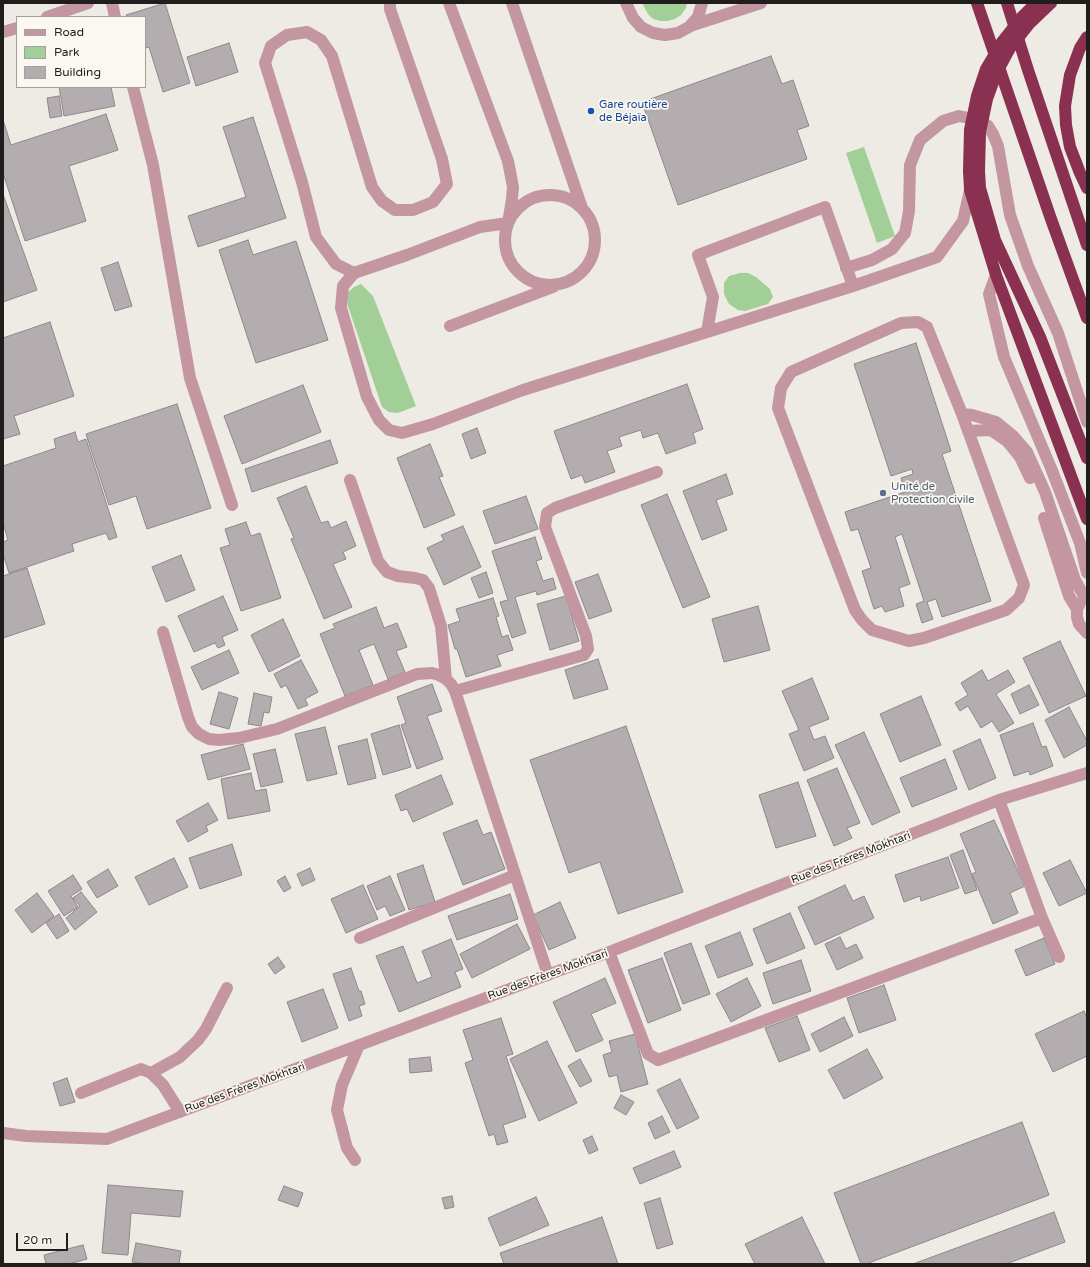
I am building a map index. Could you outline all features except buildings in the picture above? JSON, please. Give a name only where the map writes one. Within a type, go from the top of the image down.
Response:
[{"type":"highway","points":[[976,3],[1087,318]]},
{"type":"highway","points":[[1007,3],[1087,245]]},
{"type":"highway","points":[[1036,3],[1022,17],[1002,42],[986,69],[977,96],[970,130],[968,157],[970,190],[996,274],[1087,519]]},
{"type":"highway","points":[[1051,3],[1029,24],[1010,48],[996,74],[987,98],[980,132],[980,188],[995,240],[1040,337],[1087,458]]},
{"type":"highway","points":[[1087,37],[1080,48],[1070,75],[1065,106],[1066,125],[1070,147],[1087,188]]},
{"type":"street","points":[[50,16],[88,3]]},
{"type":"street","points":[[112,3],[115,16]]},
{"type":"street","points":[[354,273],[336,264],[316,237],[302,182],[265,62],[271,46],[287,35],[307,32],[321,40],[332,56],[372,187],[382,201],[395,210],[413,210],[433,202],[447,184],[442,159],[390,8],[390,3]]},
{"type":"street","points":[[449,3],[508,161],[512,187],[508,223],[504,236],[505,251],[511,264],[520,275],[532,282],[546,286],[560,284]]},
{"type":"street","points":[[512,3],[582,208]]},
{"type":"street","points":[[626,4],[633,18],[641,27],[653,33],[666,35],[678,33],[689,27],[761,3]]},
{"type":"street","points":[[689,27],[698,17],[704,4]]},
{"type":"street","points":[[3,32],[16,28]]},
{"type":"street","points":[[133,88],[153,165],[190,378],[232,505]]},
{"type":"street","points":[[846,268],[872,260],[892,250],[905,233],[909,211],[910,165],[920,140],[943,121],[959,116],[978,120],[988,126],[998,146],[1010,215],[1028,266],[1058,332],[1087,422]]},
{"type":"street","points":[[508,223],[480,227],[407,255],[354,273],[343,286],[341,308],[349,337],[368,397],[379,420],[388,430],[402,433],[433,424],[523,390],[853,286],[937,257],[963,221],[970,190]]},
{"type":"street","points":[[450,326],[573,279],[584,270],[591,259],[595,246],[594,232],[590,219],[582,208],[570,199],[556,195],[541,195],[527,200],[515,210],[508,223]]},
{"type":"street","points":[[707,332],[713,297],[698,255],[825,207],[853,286]]},
{"type":"street","points":[[996,274],[989,294],[1004,357],[1051,468],[1080,543],[1087,573]]},
{"type":"street","points":[[918,322],[926,327],[968,431],[1020,570],[1024,585],[1019,598],[1006,610],[924,638],[909,641],[872,630],[855,610],[778,408],[781,388],[792,372],[901,323],[918,322]]},
{"type":"street","points":[[962,414],[972,415],[996,422],[1013,436],[1027,452],[1045,492],[1075,580],[1086,595],[1080,602],[1077,609],[1077,617],[1079,624],[1087,633]]},
{"type":"street","points":[[968,431],[991,430],[1007,441],[1020,457],[1037,494],[1068,596],[1077,609]]},
{"type":"street","points":[[455,691],[584,655],[588,649],[586,636],[545,527],[547,513],[555,508],[657,472]]},
{"type":"street","points":[[350,480],[378,561],[387,572],[398,576],[423,580],[429,588],[441,626],[446,679]]},
{"type":"street","points":[[163,632],[192,727],[199,734],[209,739],[219,740],[258,735],[277,729],[417,674],[432,673],[446,679],[455,691],[548,975]]},
{"type":"street","name":"Rue des Frères Mokhtari","points":[[3,1133],[26,1136],[107,1139],[609,952],[998,800],[1087,773]]},
{"type":"street","points":[[998,800],[1042,918],[1059,957]]},
{"type":"street","points":[[360,938],[515,875]]},
{"type":"street","points":[[609,952],[648,1054],[658,1060],[1042,918]]},
{"type":"street","points":[[151,1073],[180,1057],[198,1040],[206,1029],[227,988]]},
{"type":"street","points":[[355,1160],[346,1148],[338,1110],[342,1085],[359,1045]]},
{"type":"street","points":[[81,1093],[141,1069],[151,1073],[163,1085],[180,1112]]},
{"type":"green space","points":[[642,3],[687,3],[686,8],[681,15],[675,19],[660,21],[653,19],[648,14]]},
{"type":"green space","points":[[864,147],[895,236],[877,243],[846,153]]},
{"type":"green space","points":[[740,273],[748,273],[756,277],[770,289],[773,297],[768,304],[745,311],[738,310],[729,304],[724,294],[724,283],[729,276]]},
{"type":"green space","points":[[361,284],[373,296],[416,406],[398,413],[389,412],[382,407],[348,306],[347,293],[354,287]]},
{"type":"place","name":"Gare routière de Béjaïa","points":[[591,111]]},
{"type":"place","name":"Unité de Protection civile","points":[[883,493]]}]
